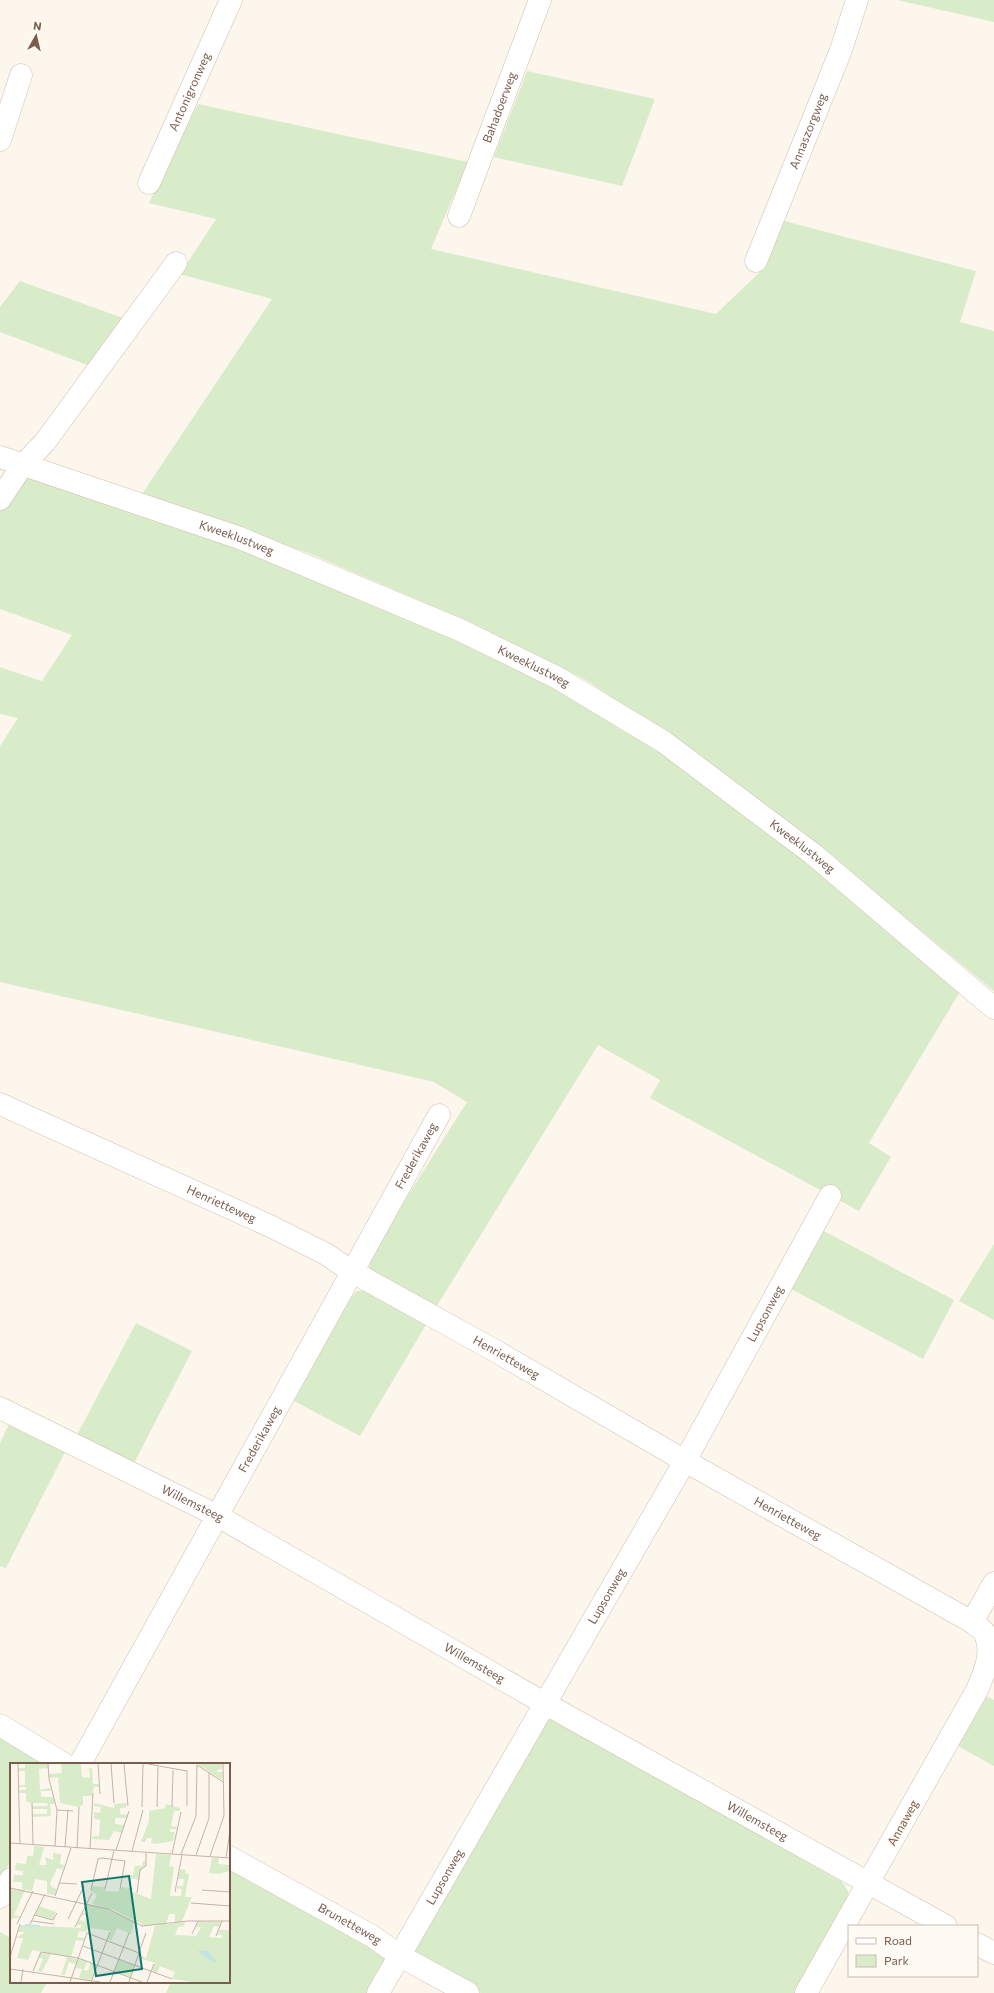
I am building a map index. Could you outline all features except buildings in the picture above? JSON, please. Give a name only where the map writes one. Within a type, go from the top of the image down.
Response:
[{"type":"street","name":"Antonigronweg","points":[[149,182],[231,0]]},
{"type":"street","name":"Bahadoerweg","points":[[459,216],[540,0]]},
{"type":"street","name":"Annaszorgweg","points":[[756,261],[841,50],[857,0]]},
{"type":"street","points":[[0,140],[21,75]]},
{"type":"street","points":[[0,499],[22,466],[45,442],[176,263]]},
{"type":"street","name":"Kweeklustweg","points":[[0,457],[22,466],[240,538],[453,627],[556,677],[670,747],[813,854],[994,1008]]},
{"type":"street","name":"Henrietteweg","points":[[0,1104],[270,1226],[326,1254],[351,1271],[492,1349],[686,1461],[972,1622],[983,1632],[987,1648]]},
{"type":"street","name":"Frederikaweg","points":[[81,1763],[216,1515],[337,1301],[351,1271],[439,1115]]},
{"type":"street","name":"Lupsonweg","points":[[378,1993],[544,1703],[686,1461],[830,1196]]},
{"type":"street","name":"Willemsteeg","points":[[0,1408],[216,1515],[544,1703],[944,1925]]},
{"type":"street","points":[[972,1622],[994,1583]]},
{"type":"street","name":"Annaweg","points":[[806,1993],[977,1690],[987,1666],[987,1648]]},
{"type":"street","points":[[0,1726],[62,1763]]},
{"type":"street","name":"Brunetteweg","points":[[230,1858],[372,1936],[400,1956],[468,1993]]},
{"type":"street","points":[[0,1897],[10,1881]]},
{"type":"street","points":[[978,1945],[994,1953]]},
{"type":"green space","points":[[897,0],[994,0],[994,22]]},
{"type":"green space","points":[[527,71],[655,99],[622,186],[494,157]]},
{"type":"green space","points":[[198,104],[468,162],[431,249],[716,314],[765,267],[784,221],[976,271],[960,322],[994,331],[994,991],[796,828],[692,751],[586,680],[467,621],[311,554],[142,494],[272,299],[180,274],[216,219],[149,203]]},
{"type":"green space","points":[[20,281],[123,318],[90,366],[0,332],[0,307]]},
{"type":"green space","points":[[28,478],[174,523],[347,590],[472,647],[566,694],[684,765],[961,990],[869,1143],[891,1157],[859,1211],[650,1098],[660,1080],[598,1045],[435,1309],[369,1271],[371,1254],[467,1102],[434,1082],[0,982],[0,746],[18,718],[0,714],[0,667],[42,681],[72,635],[0,609],[0,511],[21,481]]},
{"type":"green space","points":[[820,1229],[954,1300],[923,1359],[789,1288]]},
{"type":"green space","points":[[994,1244],[994,1320],[959,1301]]},
{"type":"green space","points":[[367,1290],[427,1323],[360,1436],[292,1400],[351,1298],[357,1291]]},
{"type":"green space","points":[[136,1323],[192,1351],[134,1463],[77,1435]]},
{"type":"green space","points":[[9,1424],[65,1452],[6,1568],[0,1566],[0,1443]]},
{"type":"green space","points":[[983,1694],[994,1700],[994,1766],[956,1745]]},
{"type":"green space","points":[[551,1716],[567,1723],[842,1882],[848,1891],[849,1898],[796,1993],[481,1993],[415,1957],[414,1946],[543,1718]]},
{"type":"green space","points":[[0,1736],[51,1763],[10,1763],[10,1863],[0,1879]]},
{"type":"green space","points":[[233,1868],[381,1949],[386,1959],[370,1993],[166,1993],[171,1983],[230,1983],[230,1874]]},
{"type":"green space","points":[[0,1932],[10,1937],[10,1983],[46,1983],[41,1993],[0,1993]]}]
